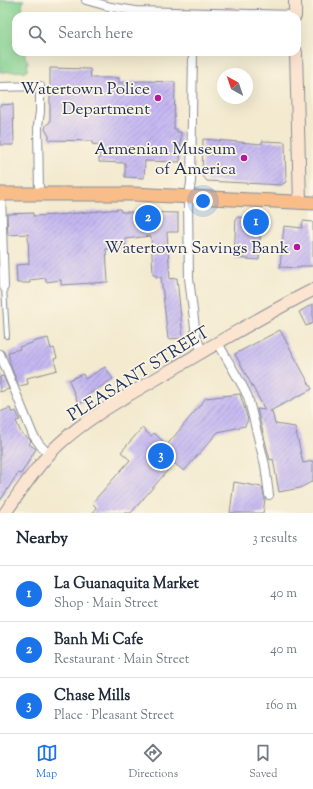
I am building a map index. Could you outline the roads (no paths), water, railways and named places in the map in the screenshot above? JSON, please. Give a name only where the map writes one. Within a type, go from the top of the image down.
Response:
[{"type":"main road","points":[[0,194],[120,194],[188,196],[306,203]]},
{"type":"street","points":[[86,0],[102,5],[129,10],[162,12]]},
{"type":"street","points":[[295,0],[296,12]]},
{"type":"street","points":[[193,56],[191,177],[188,196],[189,278],[196,336],[202,352]]},
{"type":"street","points":[[296,56],[306,203]]},
{"type":"street","points":[[0,87],[40,86],[40,112],[38,126],[38,194]]},
{"type":"street","points":[[0,194],[4,287]]},
{"type":"street","name":"PLEASANT STREET","points":[[5,513],[49,455],[75,430],[101,412],[202,352],[313,290]]},
{"type":"street","points":[[218,343],[248,397],[265,465],[269,495]]},
{"type":"street","points":[[0,354],[33,435],[42,449],[49,455]]},
{"type":"lane","points":[[4,287],[7,336]]},
{"type":"place","name":"Watertown Police Department","points":[[158,98]]},
{"type":"place","name":"Armenian Museum of America","points":[[244,158]]},
{"type":"place","name":"Banh Mi Cafe","points":[[148,218]]},
{"type":"place","name":"La Guanaquita Market","points":[[256,222]]},
{"type":"place","name":"Watertown Savings Bank","points":[[297,247]]},
{"type":"place","name":"Chase Mills","points":[[161,456]]}]
